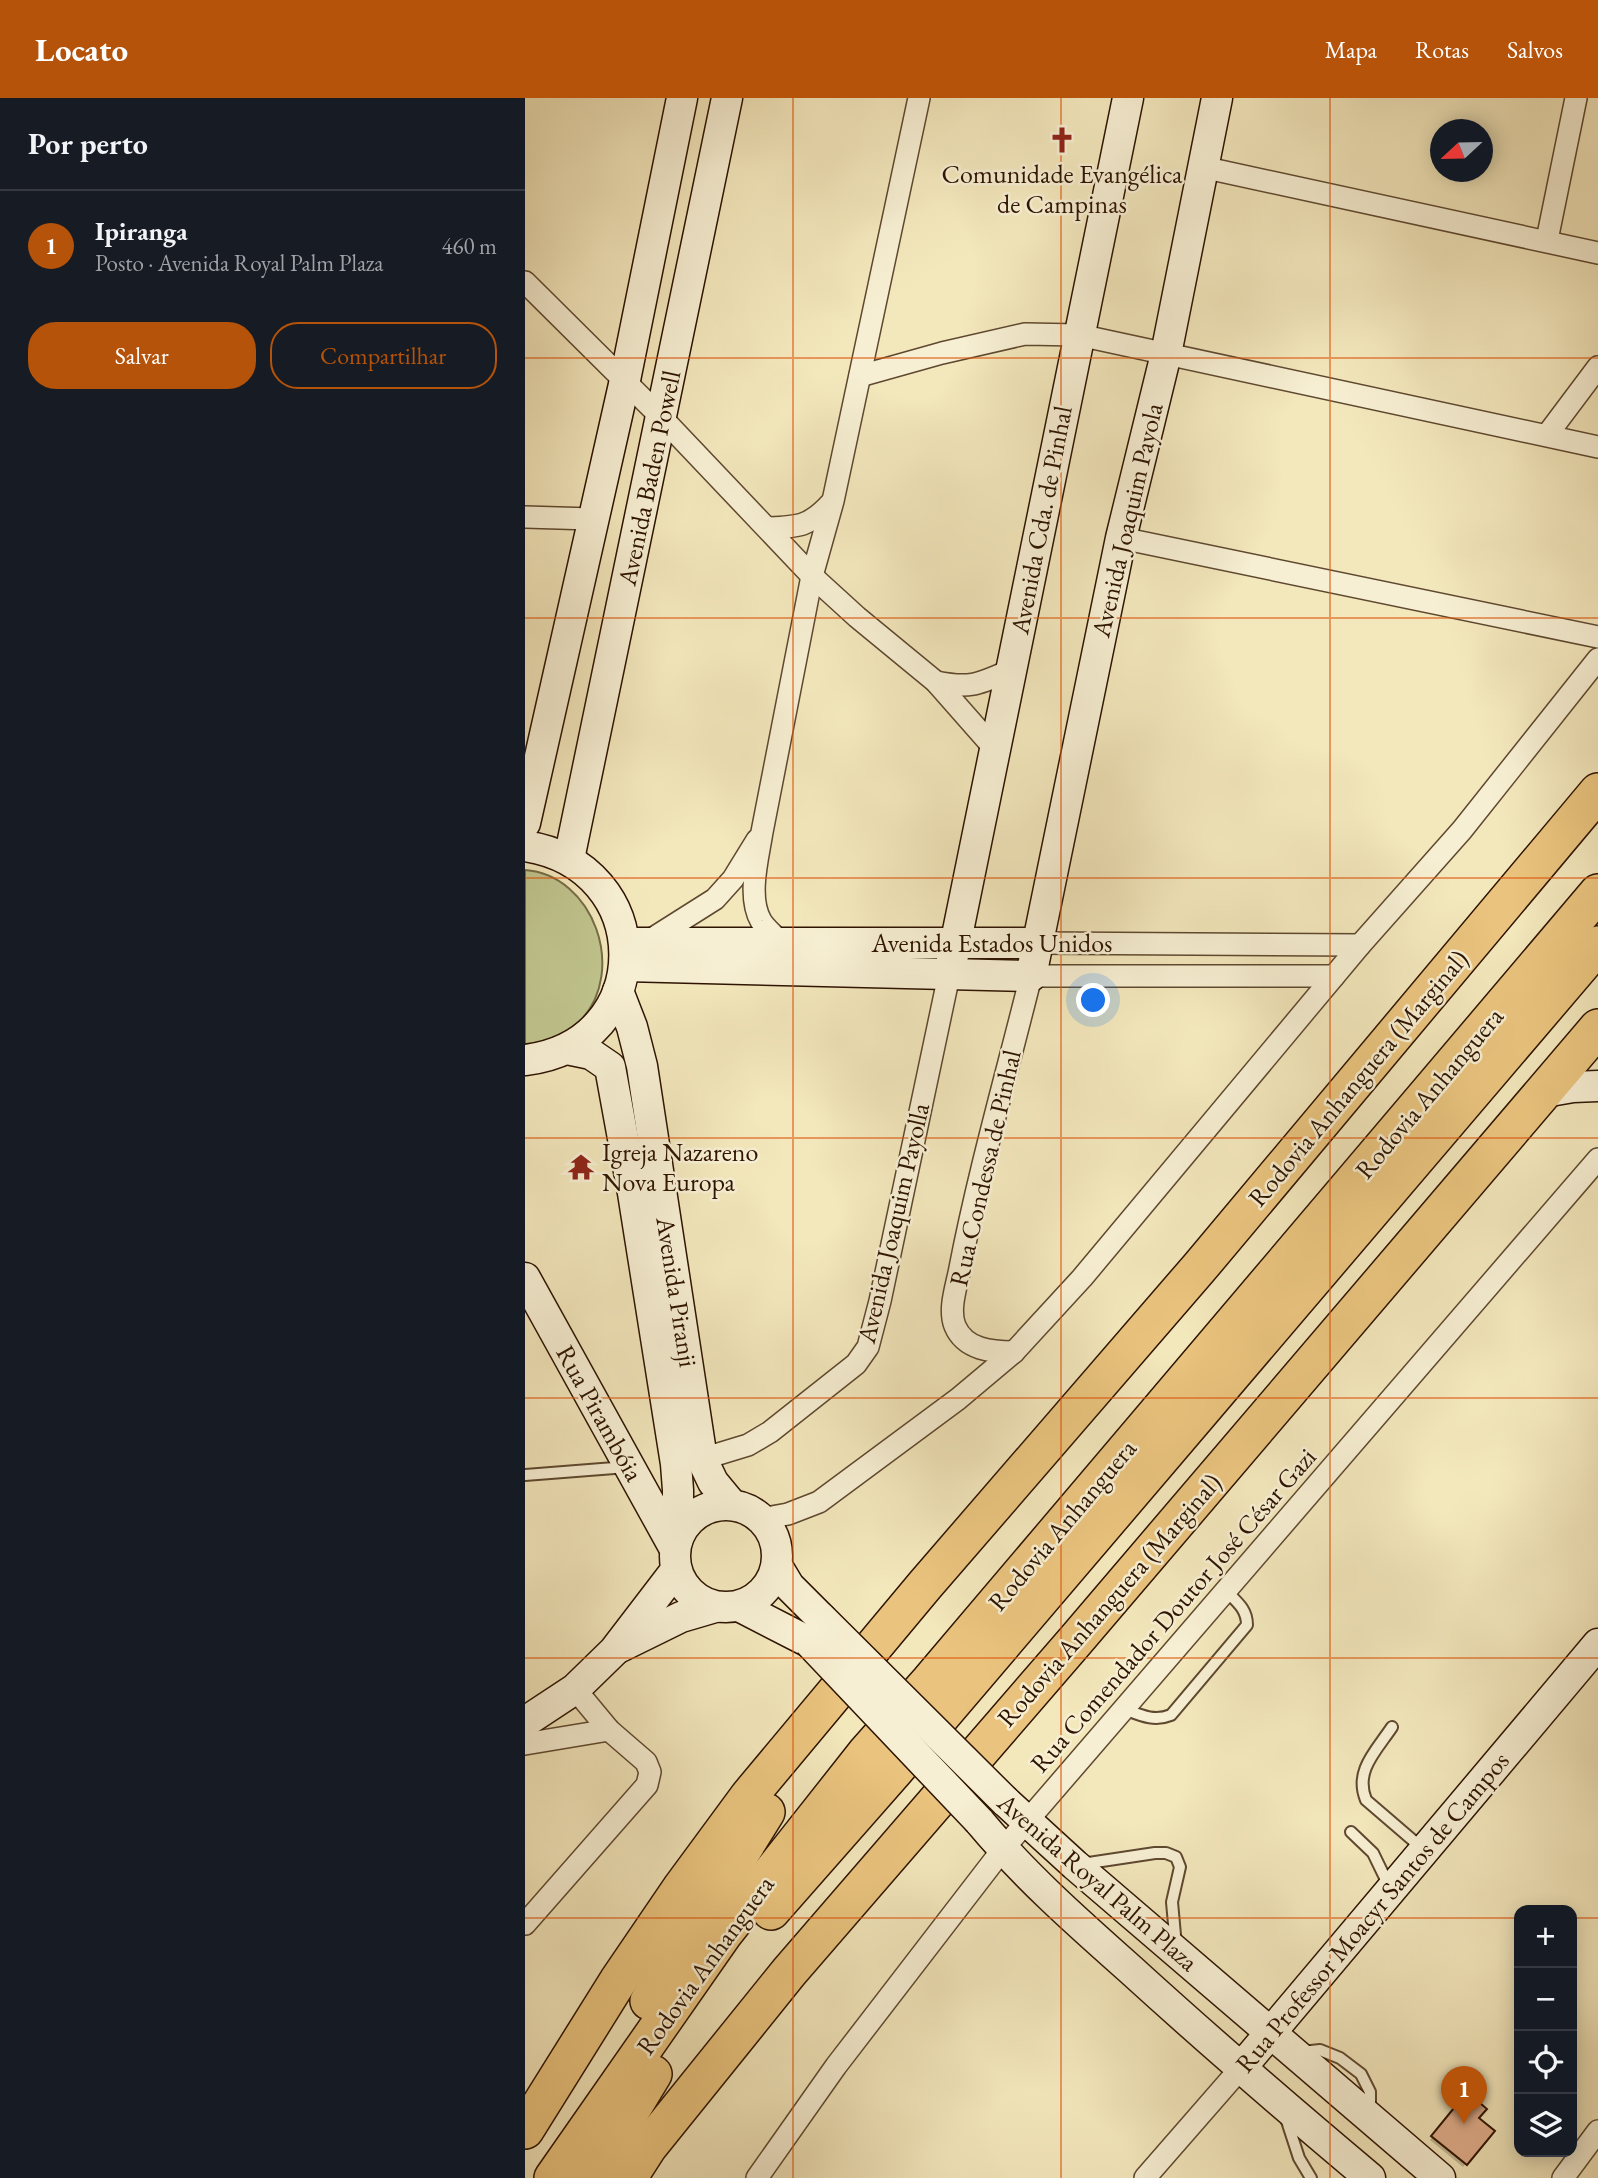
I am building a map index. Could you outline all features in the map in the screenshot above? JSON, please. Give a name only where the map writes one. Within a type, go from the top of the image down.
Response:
[{"type":"highway","name":"Rodovia Anhanguera (Marginal)","points":[[925,1585],[1199,1268],[1598,792]]},
{"type":"highway","name":"Rodovia Anhanguera","points":[[553,2177],[725,1933],[867,1752],[1598,893]]},
{"type":"highway","name":"Rodovia Anhanguera","points":[[590,2178],[663,2059],[722,1975],[777,1904],[895,1770],[1598,945]]},
{"type":"highway","name":"Rodovia Anhanguera (Marginal)","points":[[628,2178],[648,2147],[789,1972],[1598,1028]]},
{"type":"highway","points":[[525,2130],[618,1981],[682,1887],[749,1796],[925,1585]]},
{"type":"highway","points":[[553,2177],[596,2089],[750,1835],[925,1585]]},
{"type":"main road","name":"Avenida Baden Powell","points":[[525,823],[535,735],[592,519],[625,380],[683,98]]},
{"type":"main road","name":"Avenida Baden Powell","points":[[569,859],[727,98]]},
{"type":"main road","name":"Avenida Cda. de Pinhal","points":[[954,943],[1128,98]]},
{"type":"main road","name":"Avenida Joaquim Payola","points":[[1037,943],[1121,538],[1166,354],[1217,98]]},
{"type":"main road","name":"Avenida Piranji","points":[[525,846],[545,849],[569,859],[597,880],[616,909],[628,961],[632,1027],[642,1066],[702,1459],[713,1482],[732,1505]]},
{"type":"main road","name":"Avenida Estados Unidos","points":[[628,961],[780,942],[1037,943]]},
{"type":"main road","name":"Avenida Joaquim Payolla","points":[[949,975],[954,943]]},
{"type":"main road","name":"Rua Condessa de Pinhal","points":[[1031,976],[1037,943]]},
{"type":"main road","name":"Avenida Estados Unidos","points":[[628,961],[1031,976]]},
{"type":"main road","points":[[525,1059],[543,1057],[567,1049],[588,1035],[605,1017],[628,961]]},
{"type":"main road","name":"Avenida Piranji","points":[[567,1049],[591,1054],[610,1067],[676,1464],[676,1552]]},
{"type":"main road","points":[[1544,1092],[1598,1086]]},
{"type":"main road","name":"Rua Pirambóia","points":[[525,1278],[676,1552]]},
{"type":"main road","points":[[525,1723],[575,1689],[614,1651],[676,1552],[686,1523],[699,1512],[715,1506],[732,1505],[748,1510],[770,1529],[775,1541],[777,1566],[764,1592],[752,1601],[681,1617],[614,1651]]},
{"type":"main road","points":[[676,1552],[682,1583],[691,1594],[702,1602],[727,1607]]},
{"type":"main road","name":"Avenida Royal Palm Plaza","points":[[777,1566],[815,1630],[1003,1849],[1062,1908],[1240,2069],[1370,2178]]},
{"type":"main road","name":"Avenida Royal Palm Plaza","points":[[727,1607],[793,1632],[815,1630],[1075,1865],[1440,2178]]},
{"type":"main road","name":"Rua Professor Moacyr Santos de Campos","points":[[1240,2069],[1598,1643]]},
{"type":"street","points":[[780,942],[761,921],[756,908],[757,868],[762,832],[812,576],[833,502],[919,98]]},
{"type":"street","points":[[1547,240],[1576,98]]},
{"type":"street","points":[[1202,167],[1598,253]]},
{"type":"street","points":[[525,282],[625,380],[812,576],[936,682],[995,749]]},
{"type":"street","points":[[860,376],[1025,334],[1079,335],[1598,447]]},
{"type":"street","points":[[1546,435],[1598,367]]},
{"type":"street","points":[[769,528],[806,524],[818,517],[833,502]]},
{"type":"street","points":[[525,517],[592,519]]},
{"type":"street","points":[[1121,538],[1598,637]]},
{"type":"street","points":[[761,1519],[787,1514],[819,1502],[958,1399],[1014,1352],[1091,1268],[1360,945],[1462,830],[1598,659]]},
{"type":"street","points":[[936,682],[961,687],[980,684],[1011,670]]},
{"type":"street","points":[[628,961],[715,900],[733,878],[762,832]]},
{"type":"street","name":"Avenida Estados Unidos","points":[[1037,943],[1360,945]]},
{"type":"street","name":"Avenida Joaquim Payolla","points":[[702,1459],[747,1445],[769,1432],[856,1364],[867,1347],[880,1301],[949,975]]},
{"type":"street","name":"Avenida Estados Unidos","points":[[1031,976],[1334,976]]},
{"type":"street","name":"Rua Condessa de Pinhal","points":[[1014,1352],[992,1352],[964,1340],[955,1326],[952,1312],[967,1233],[1031,976]]},
{"type":"street","name":"Rua Comendador Doutor José César Gazi","points":[[757,2178],[832,2072],[1003,1849],[1598,1159]]},
{"type":"street","points":[[525,1924],[647,1784],[650,1772],[646,1762],[609,1730],[575,1689]]},
{"type":"street","points":[[525,1744],[609,1730]]},
{"type":"street","name":"Rua Professor Moacyr Santos de Campos","points":[[1145,2178],[1240,2069]]},
{"type":"street","points":[[1563,2178],[1598,2131]]},
{"type":"lane","points":[[525,1475],[630,1467]]},
{"type":"lane","points":[[1124,1709],[1152,1719],[1171,1715],[1247,1625],[1243,1608],[1226,1591]]},
{"type":"lane","points":[[1392,1727],[1362,1773],[1361,1790],[1366,1800],[1425,1851]]},
{"type":"lane","points":[[1351,1832],[1373,1853],[1392,1890]]},
{"type":"lane","points":[[1075,1865],[1155,1853],[1176,1857],[1180,1867],[1172,1902],[1176,1952]]},
{"type":"lane","points":[[1283,2105],[1288,2131],[1311,2178]]},
{"type":"green space","points":[[525,870],[549,876],[569,889],[585,907],[596,928],[602,952],[601,977],[595,1000],[581,1020],[562,1035],[525,1050]]},
{"type":"building","points":[[1467,2092],[1487,2109],[1479,2118],[1495,2131],[1467,2165],[1431,2136]]},
{"type":"place","name":"Comunidade Evangélica de Campinas","points":[[1062,140]]},
{"type":"place","name":"Igreja Nazareno Nova Europa","points":[[581,1167]]},
{"type":"place","name":"Ipiranga","points":[[1464,2124]]}]
